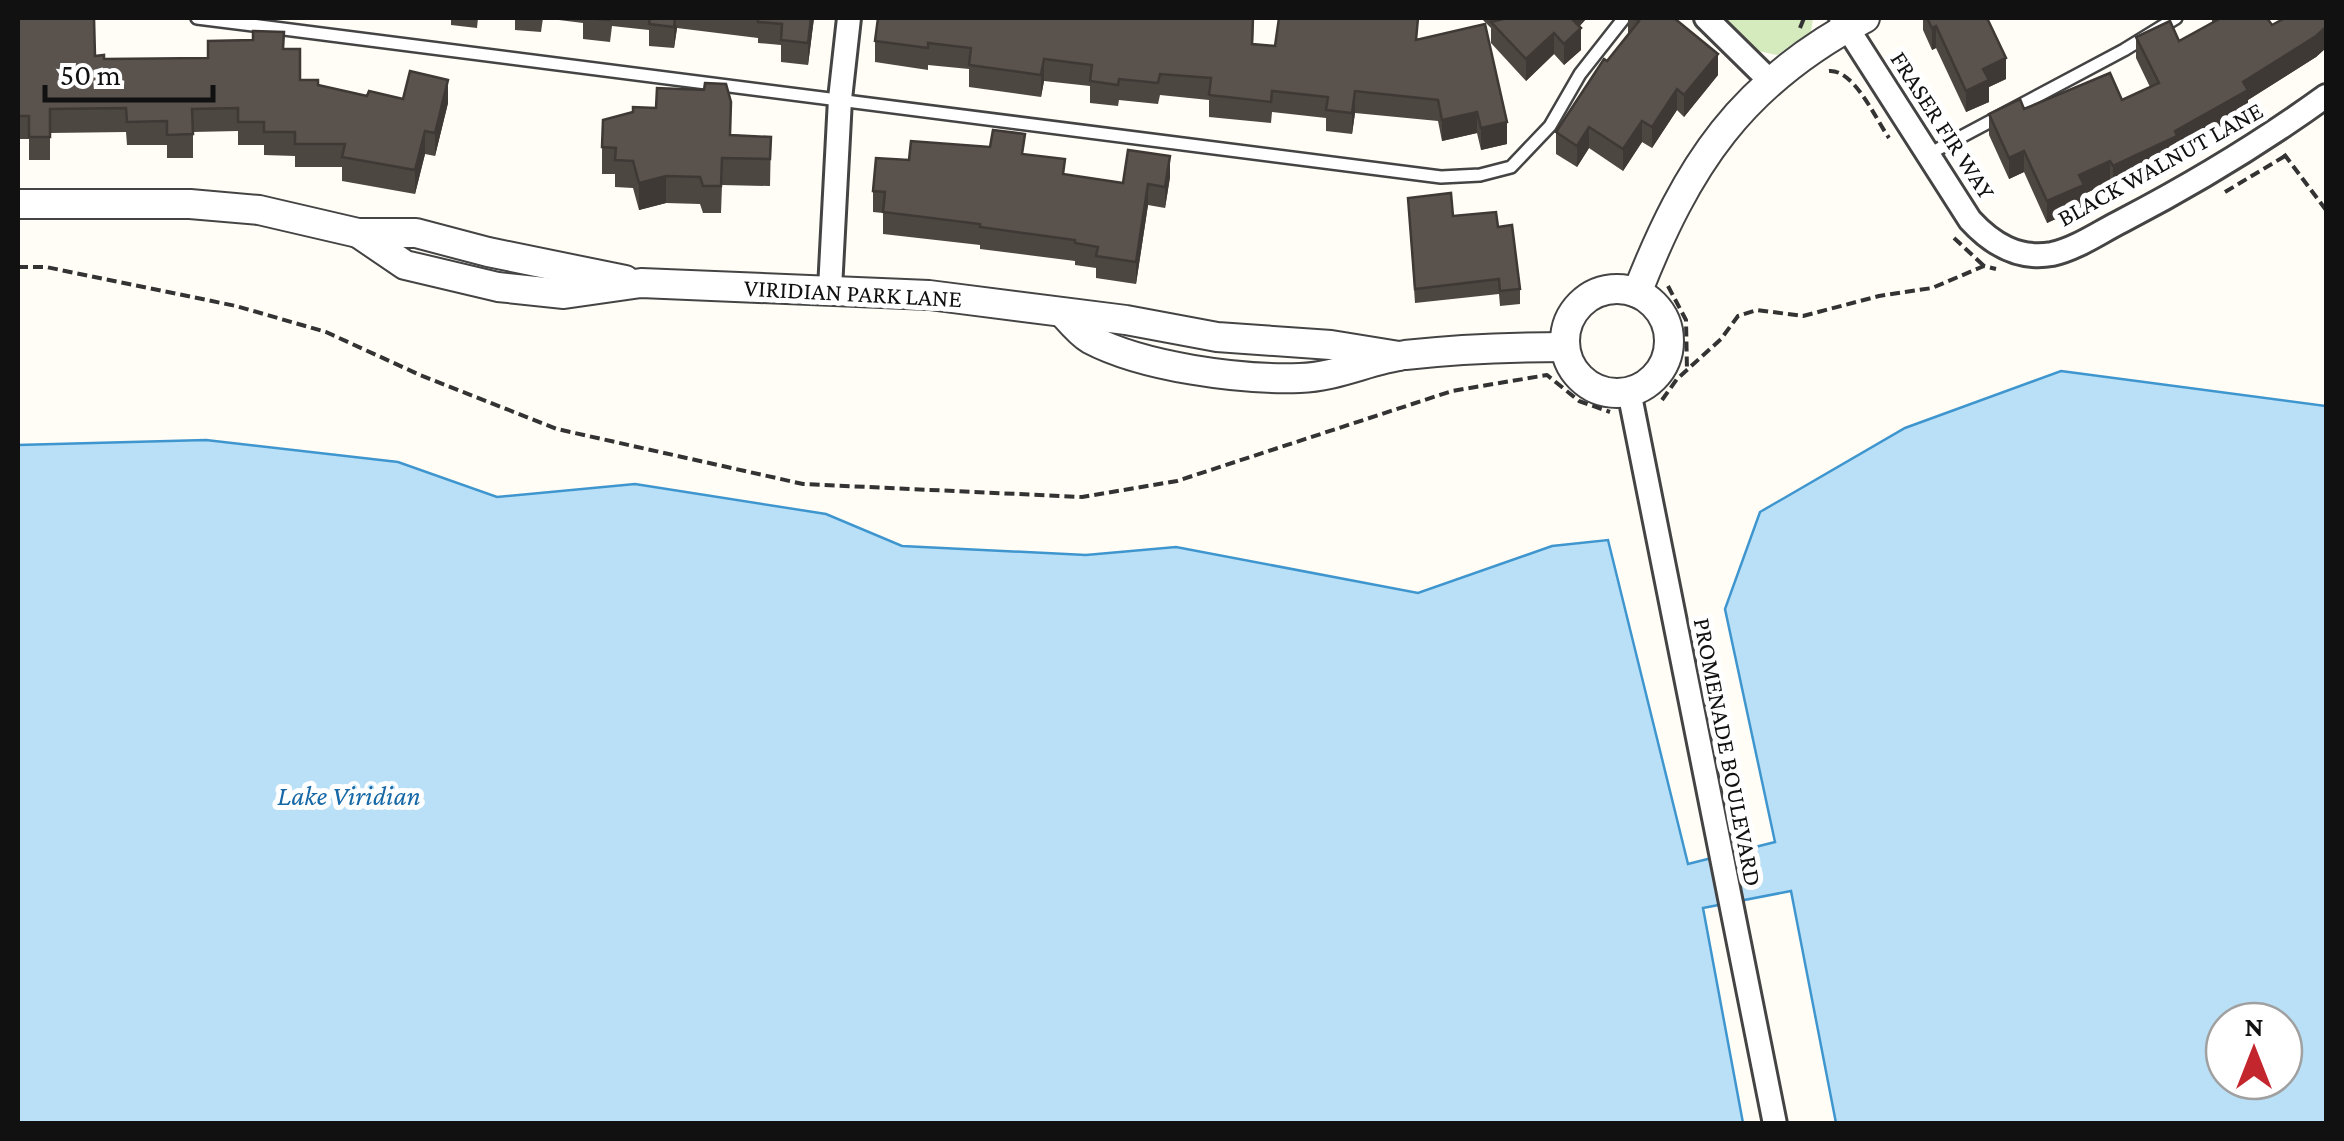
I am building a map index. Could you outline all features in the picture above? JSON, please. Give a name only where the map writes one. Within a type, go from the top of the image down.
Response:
[{"type":"street","points":[[830,289],[840,99],[849,18]]},
{"type":"street","points":[[1706,18],[1768,80]]},
{"type":"street","points":[[1637,293],[1679,196],[1715,138],[1768,80],[1851,21]]},
{"type":"street","name":"FRASER FIR WAY","points":[[1851,21],[1927,155],[1970,220],[2005,260]]},
{"type":"street","name":"BLACK WALNUT LANE","points":[[2005,260],[2055,253],[2084,241],[2208,174],[2326,96]]},
{"type":"street","name":"VIRIDIAN PARK LANE","points":[[18,204],[190,204],[259,210],[358,233],[406,265],[498,287],[564,294],[642,284],[830,289],[928,295],[1062,313],[1086,337],[1133,358],[1215,372],[1300,378],[1349,371],[1399,356],[1566,346]]},
{"type":"street","points":[[1611,290],[1637,293],[1660,311],[1669,338],[1668,352],[1654,377],[1622,402],[1614,392],[1587,383],[1569,361],[1569,320],[1586,299],[1611,290]]},
{"type":"street","name":"PROMENADE BOULEVARD","points":[[1622,402],[1641,453],[1775,1124]]},
{"type":"lane","points":[[197,18],[1440,177],[1480,175],[1510,166],[1531,149],[1550,126],[1580,74],[1624,18]]},
{"type":"lane","points":[[1927,155],[2176,18]]},
{"type":"path","points":[[1796,33],[1804,18]]},
{"type":"path","points":[[1825,71],[1840,70],[1850,77],[1890,141]]},
{"type":"path","points":[[2273,134],[2326,210]]},
{"type":"path","points":[[2218,195],[2285,156]]},
{"type":"path","points":[[1950,234],[1984,266]]},
{"type":"path","points":[[1662,400],[1738,316],[1757,310],[1803,316],[1834,310],[1879,296],[1932,288],[2005,260]]},
{"type":"path","points":[[18,267],[46,267],[236,306],[326,332],[557,429],[803,484],[1082,497],[1177,482],[1452,391],[1546,374],[1579,401],[1622,402]]},
{"type":"path","points":[[1669,280],[1668,289],[1686,320],[1687,370]]},
{"type":"green space","points":[[1721,18],[1813,18],[1811,32],[1777,55],[1749,49]]},
{"type":"water","name":"Lake Viridian","points":[[2061,371],[2326,406],[2326,1123],[1836,1123],[1791,891],[1703,908],[1743,1123],[18,1123],[18,445],[206,440],[398,462],[497,497],[635,484],[826,514],[902,546],[1086,555],[1176,547],[1418,593],[1552,546],[1608,540],[1688,864],[1775,842],[1725,609],[1760,512],[1905,428]]},
{"type":"building","points":[[18,18],[94,18],[95,56],[104,55],[104,59],[208,58],[208,41],[253,40],[253,31],[284,32],[283,49],[300,49],[300,80],[318,80],[318,85],[367,96],[369,91],[403,99],[410,71],[448,80],[435,133],[425,131],[415,170],[342,157],[345,144],[295,144],[295,132],[264,132],[264,122],[238,122],[238,108],[192,109],[193,134],[167,135],[167,121],[127,122],[126,108],[50,109],[50,137],[29,137],[29,116],[18,116]]},
{"type":"building","points":[[650,18],[675,18],[674,27],[649,24]]},
{"type":"building","points":[[758,18],[811,18],[808,43],[781,40],[782,24],[758,22]]},
{"type":"building","points":[[878,18],[1253,18],[1252,44],[1275,46],[1279,18],[1418,18],[1416,40],[1485,24],[1507,122],[1481,128],[1477,112],[1442,120],[1438,100],[1355,91],[1352,113],[1326,110],[1328,97],[1272,91],[1271,102],[1209,95],[1211,78],[1160,74],[1158,83],[1119,79],[1118,85],[1090,81],[1092,65],[1044,59],[1041,75],[969,65],[971,48],[928,43],[928,48],[875,41]]},
{"type":"building","points":[[1501,18],[1571,18],[1581,28],[1564,44],[1554,33],[1526,59],[1491,22]]},
{"type":"building","points":[[1634,18],[1674,18],[1718,54],[1684,95],[1677,89],[1652,127],[1642,121],[1623,149],[1589,127],[1577,146],[1556,132],[1604,59],[1607,61],[1639,21]]},
{"type":"building","points":[[1927,18],[1987,18],[2006,58],[1983,69],[1989,80],[1966,91],[1936,26],[1932,28]]},
{"type":"building","points":[[2218,18],[2267,18],[2272,25],[2285,18],[2326,18],[2326,27],[2243,82],[2248,90],[2175,131],[2177,136],[2113,166],[2110,161],[2079,175],[2084,185],[2047,201],[2024,151],[2009,158],[1989,114],[2020,99],[2024,109],[2110,73],[2122,100],[2159,83],[2136,37],[2170,21],[2179,41]]},
{"type":"building","points":[[705,83],[726,84],[731,102],[730,135],[771,137],[770,159],[722,158],[721,186],[703,186],[700,177],[666,176],[639,183],[633,161],[615,160],[616,148],[602,147],[603,120],[633,112],[633,107],[656,108],[657,88],[704,90]]},
{"type":"building","points":[[993,130],[1025,134],[1022,154],[1065,159],[1063,174],[1123,183],[1128,150],[1170,156],[1165,187],[1148,184],[1136,262],[1096,256],[1098,247],[1075,240],[883,212],[885,192],[873,191],[876,158],[909,160],[911,141],[990,147]]},
{"type":"building","points":[[1451,193],[1453,216],[1496,212],[1498,227],[1512,225],[1520,289],[1500,291],[1499,279],[1415,289],[1408,198]]}]
